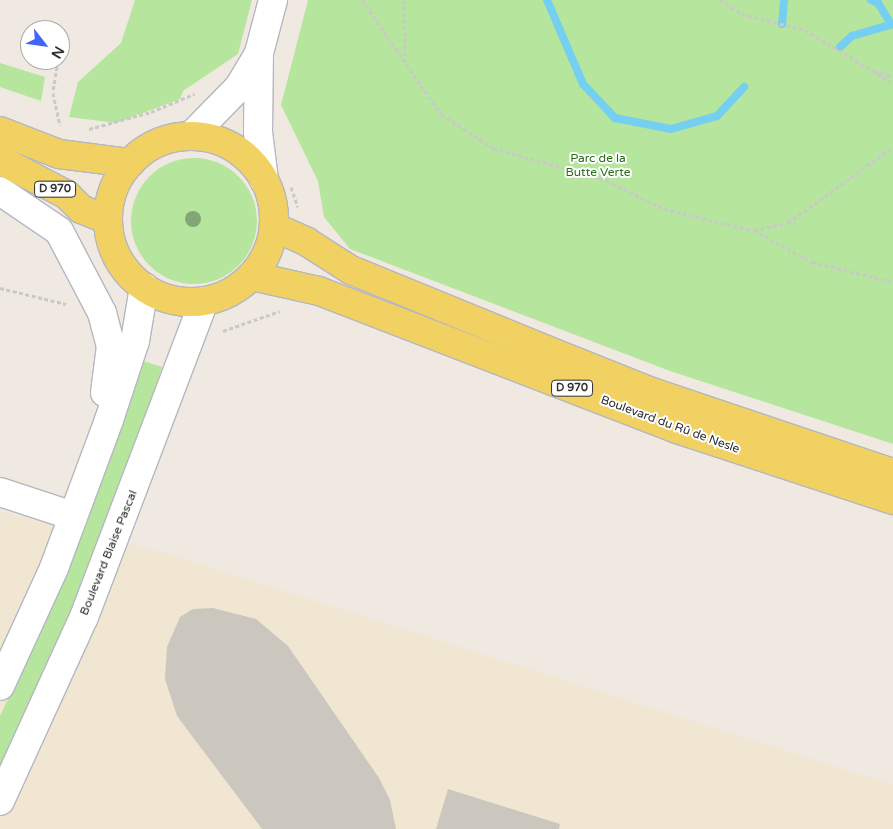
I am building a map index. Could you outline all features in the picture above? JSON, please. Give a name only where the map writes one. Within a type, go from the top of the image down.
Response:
[{"type":"main road","points":[[0,131],[58,154],[130,163]]},
{"type":"main road","points":[[191,136],[215,139],[239,151],[264,180],[272,200],[274,227],[266,255],[252,276],[233,291],[204,301],[174,300],[144,287],[118,259],[108,220],[114,188],[130,163],[158,144],[191,136]]},
{"type":"main road","name":"D 970","points":[[0,160],[67,195],[81,209],[108,220]]},
{"type":"main road","points":[[274,227],[307,242],[351,270],[548,352],[652,392],[893,473]]},
{"type":"main road","name":"Boulevard du Rû de Nesle","points":[[252,276],[319,291],[677,429],[893,500]]},
{"type":"street","points":[[264,180],[258,132],[259,53],[273,0]]},
{"type":"street","points":[[191,136],[233,92],[259,53]]},
{"type":"street","points":[[0,191],[59,231],[108,329],[110,361],[86,482]]},
{"type":"street","points":[[0,686],[86,482],[134,346],[144,287]]},
{"type":"street","name":"Boulevard Blaise Pascal","points":[[0,801],[84,617],[204,301]]},
{"type":"street","points":[[0,492],[73,516]]},
{"type":"path","points":[[362,0],[406,59],[441,114],[493,148],[606,180],[664,209],[753,230],[812,262],[893,282]]},
{"type":"path","points":[[404,0],[406,59]]},
{"type":"path","points":[[720,0],[742,14],[805,30],[893,83]]},
{"type":"path","points":[[56,70],[53,93],[63,134]]},
{"type":"path","points":[[870,70],[893,76]]},
{"type":"path","points":[[83,130],[151,112],[191,94],[233,92]]},
{"type":"path","points":[[753,230],[788,223],[893,147]]},
{"type":"path","points":[[0,288],[66,305]]},
{"type":"shaded area","points":[[0,511],[161,552],[893,785],[893,829],[0,829]]},
{"type":"green space","points":[[135,0],[252,0],[238,54],[183,91],[180,99],[116,123],[69,117],[78,82],[121,43]]},
{"type":"green space","name":"Parc de la Butte Verte","points":[[308,0],[893,0],[893,444],[670,371],[350,249],[324,217],[318,181],[281,105]]},
{"type":"green space","points":[[0,63],[45,77],[41,101],[0,87]]},
{"type":"green space","points":[[194,158],[218,163],[238,177],[252,197],[257,221],[252,245],[238,265],[218,279],[194,284],[170,279],[150,265],[136,245],[131,221],[136,197],[150,177],[170,163]]},
{"type":"green space","points":[[140,360],[162,367],[147,416],[72,616],[0,771],[0,716],[31,650]]},
{"type":"building","points":[[213,608],[256,619],[288,646],[379,778],[390,800],[396,829],[262,829],[177,716],[165,679],[167,647],[180,617],[193,609]]},
{"type":"building","points":[[448,789],[560,824],[559,829],[436,829]]},
{"type":"waterway","points":[[547,0],[583,84],[615,118],[671,129],[717,116],[744,87]]},
{"type":"waterway","points":[[782,24],[784,0]]},
{"type":"waterway","points":[[871,0],[878,3],[891,24]]},
{"type":"waterway","points":[[840,47],[852,36],[893,24]]}]
